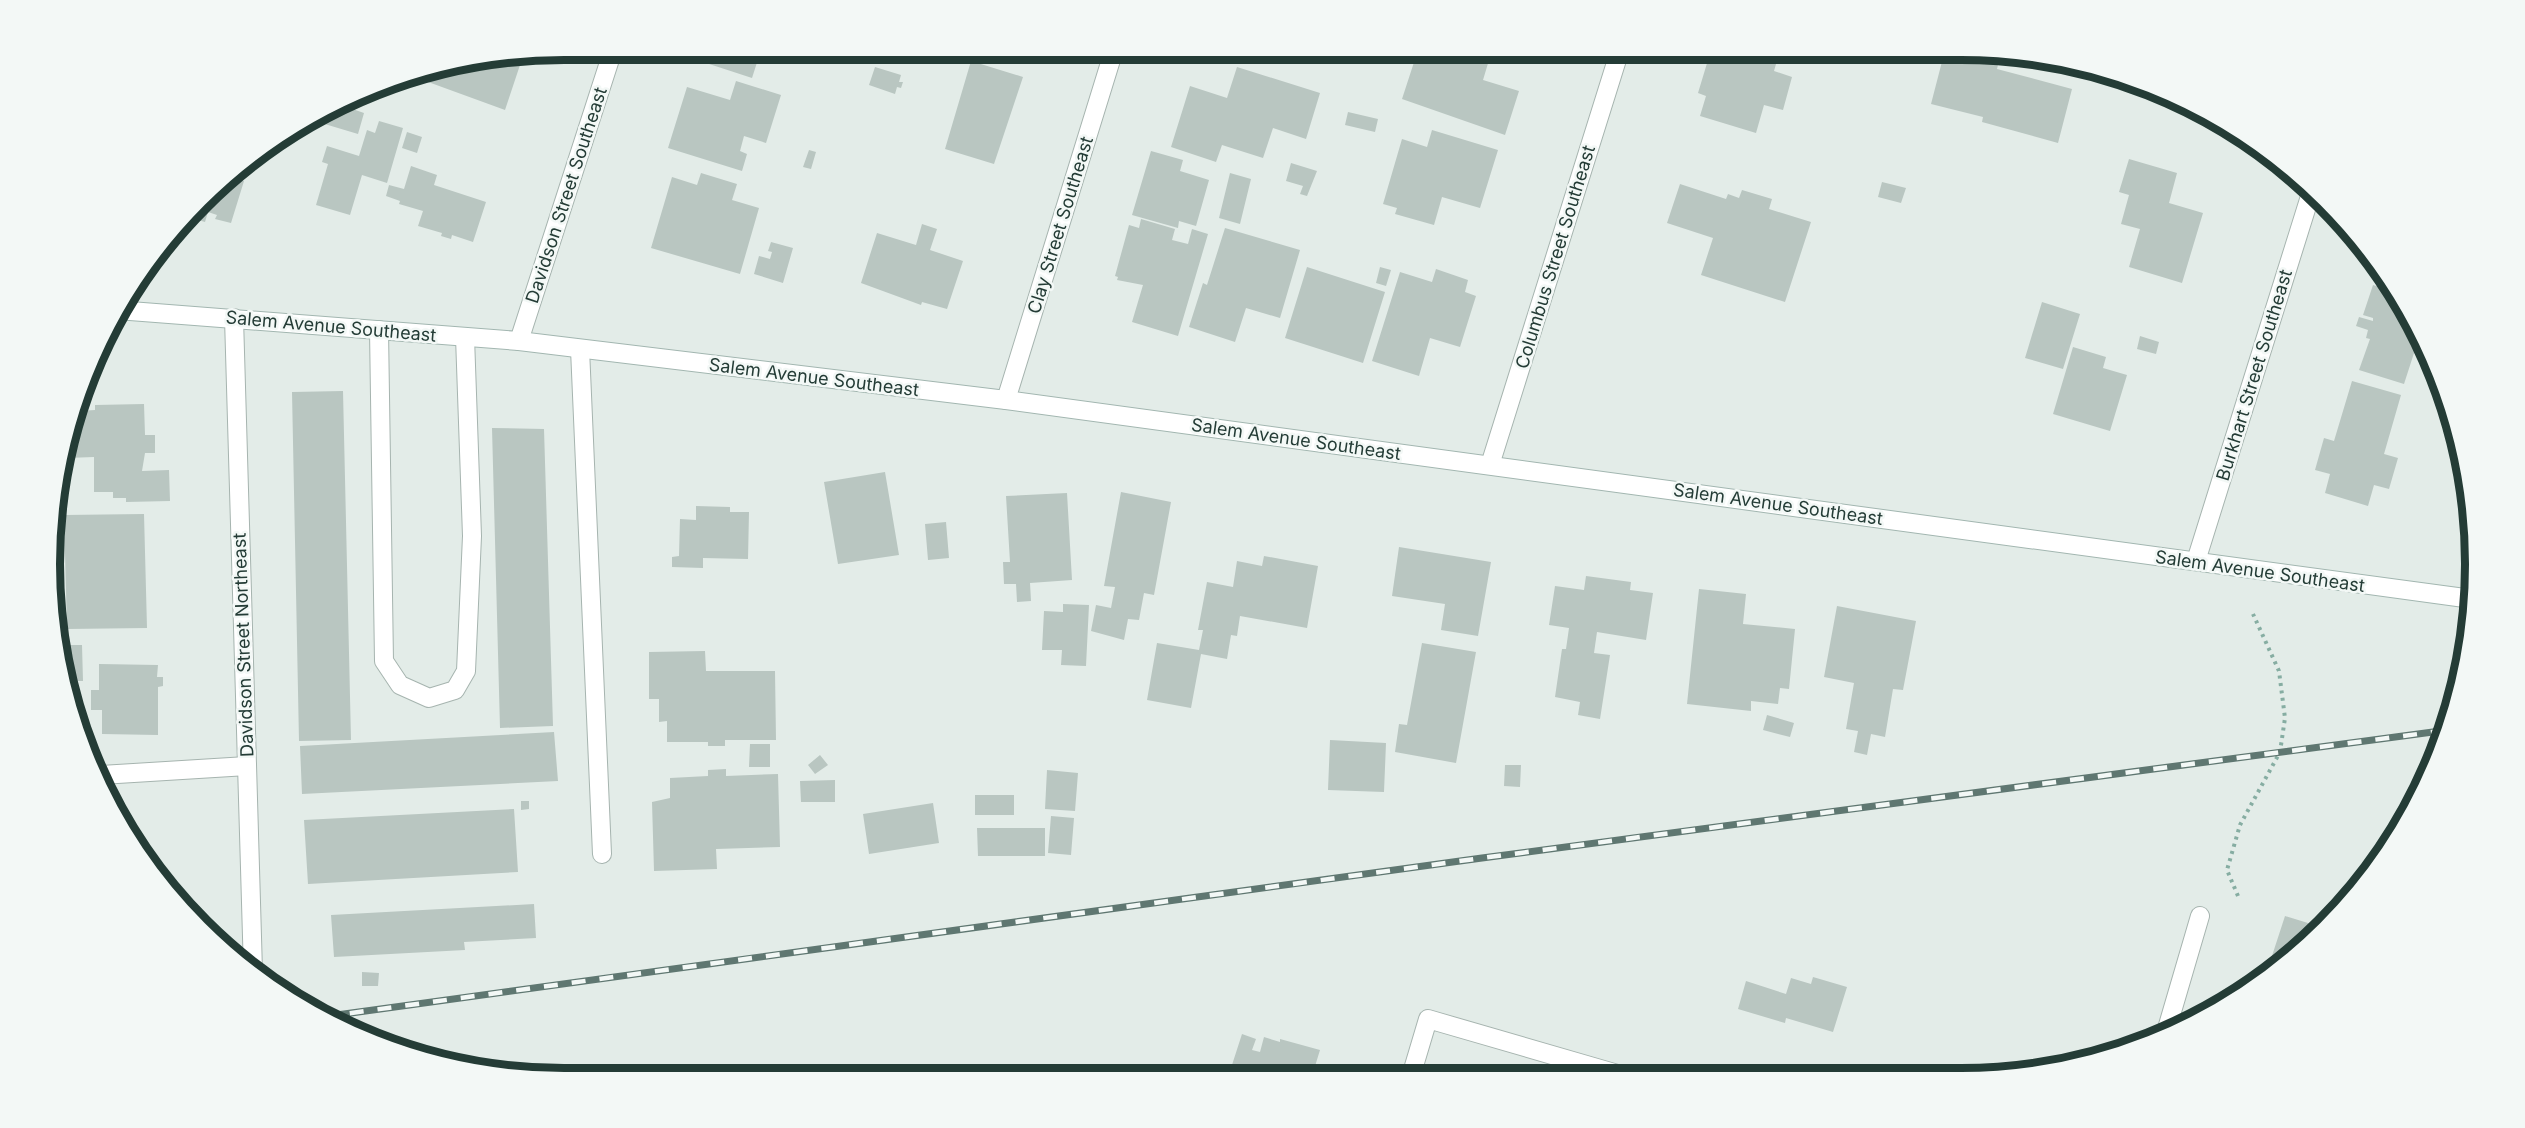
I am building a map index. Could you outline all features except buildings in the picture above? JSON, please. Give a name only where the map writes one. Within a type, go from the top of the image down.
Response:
[{"type":"street","name":"Davidson Street Southeast","points":[[519,341],[611,60]]},
{"type":"street","name":"Clay Street Southeast","points":[[1006,400],[1111,60]]},
{"type":"street","name":"Columbus Street Southeast","points":[[1490,465],[1617,60]]},
{"type":"street","name":"Burkhart Street Southeast","points":[[2196,561],[2309,200]]},
{"type":"street","name":"Salem Avenue Southeast","points":[[129,311],[519,341],[1006,400],[2464,598]]},
{"type":"street","name":"Davidson Street Northeast","points":[[234,318],[253,960]]},
{"type":"street","points":[[379,330],[384,661],[400,686],[429,698],[455,690],[466,671],[472,536],[465,337]]},
{"type":"street","points":[[580,349],[602,854]]},
{"type":"street","points":[[106,775],[247,766]]},
{"type":"street","points":[[2169,1023],[2200,916]]},
{"type":"street","points":[[1413,1068],[1428,1019],[1597,1068]]},
{"type":"path","points":[[2238,896],[2227,870],[2240,825],[2280,752],[2284,718],[2278,671],[2253,614]]},
{"type":"railway","points":[[339,1015],[1482,858],[2436,732]]}]
